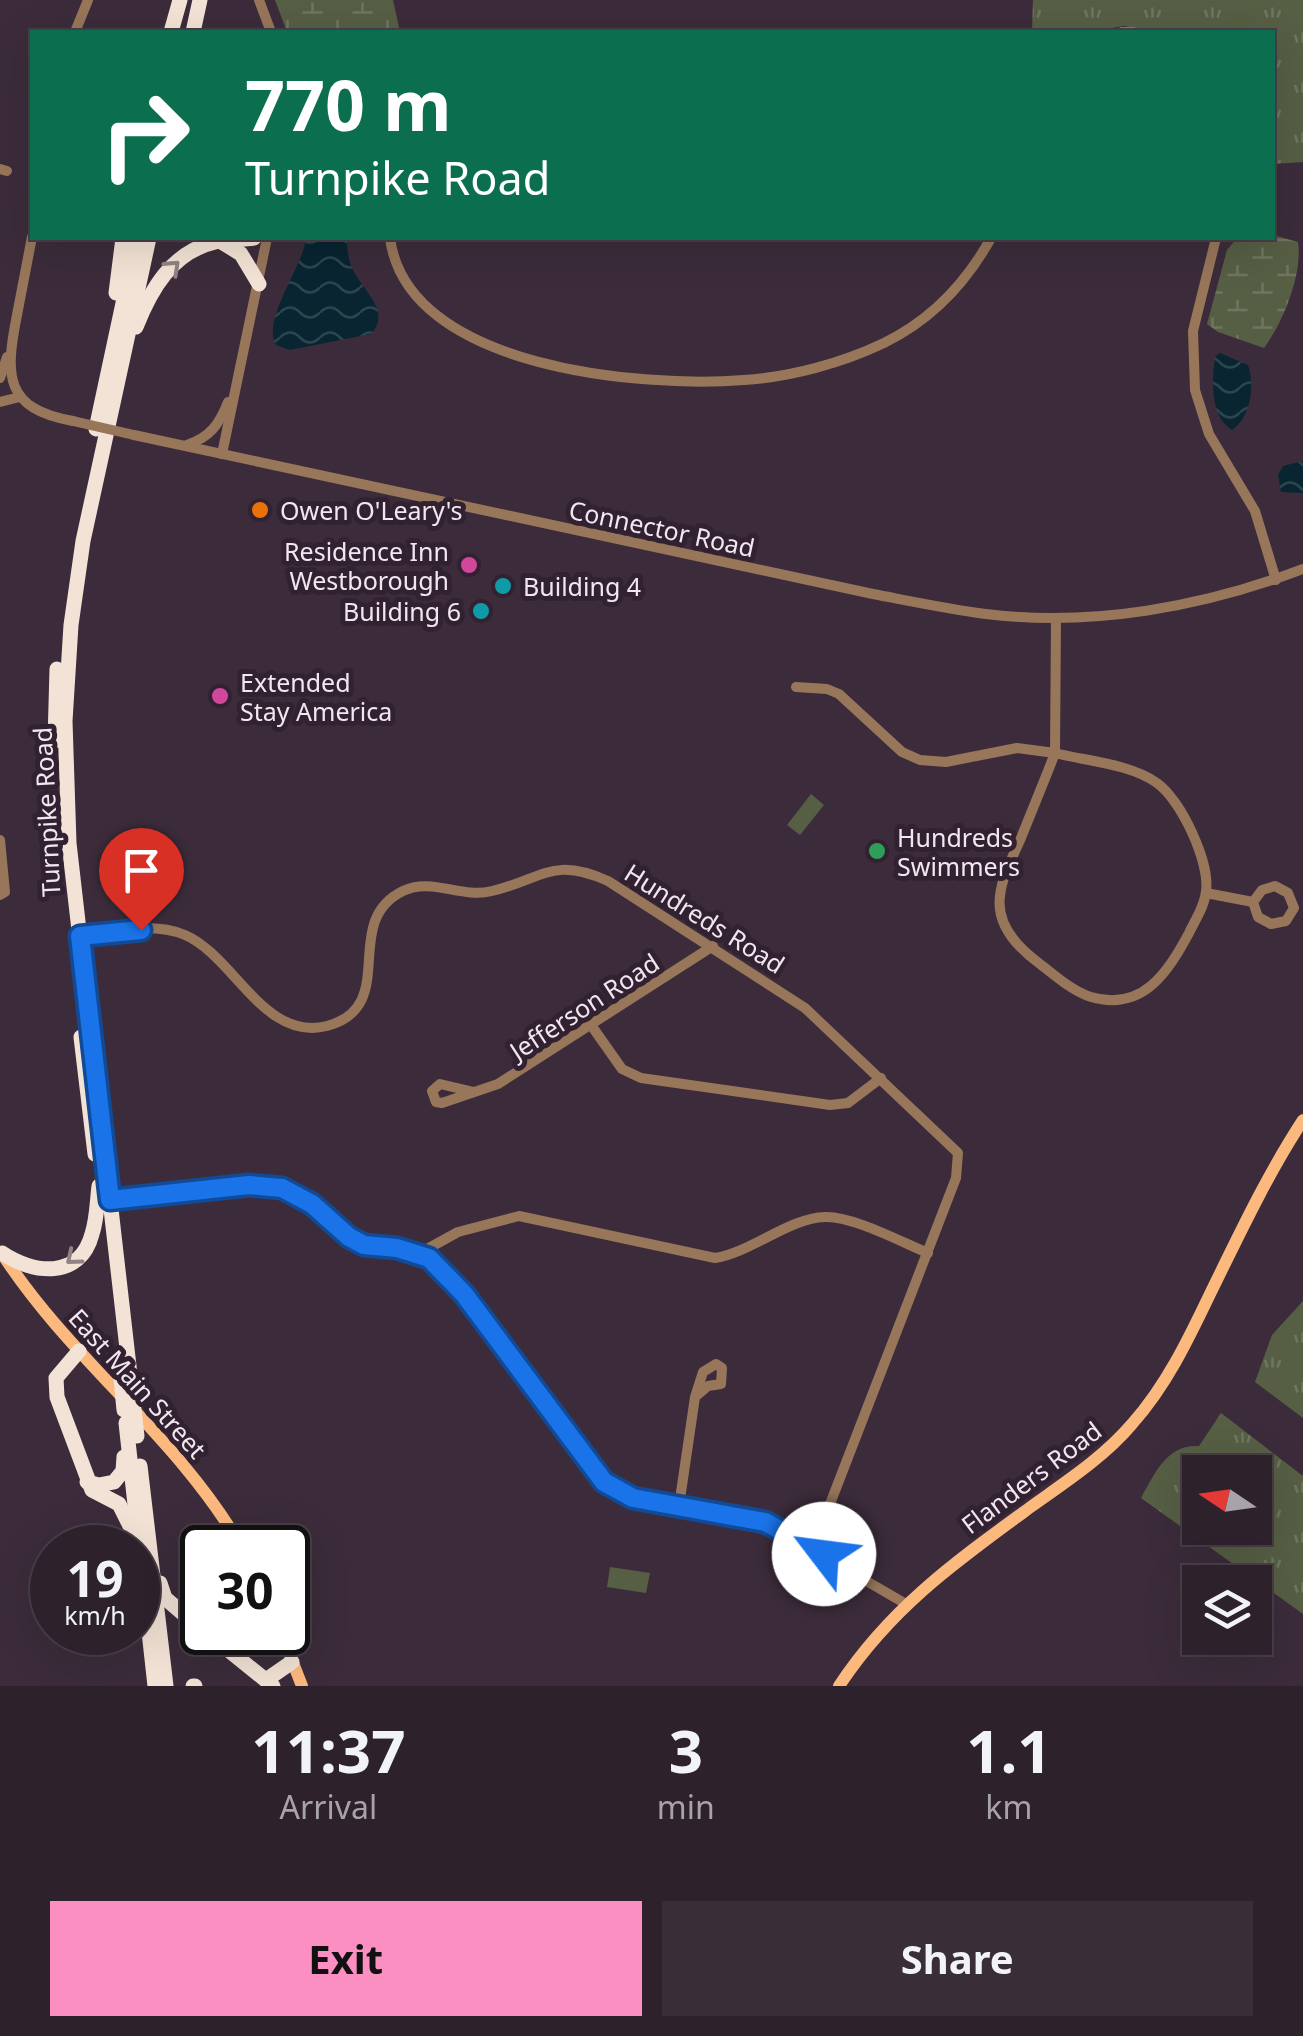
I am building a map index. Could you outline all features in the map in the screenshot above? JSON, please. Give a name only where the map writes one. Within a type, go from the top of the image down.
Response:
[{"type":"highway","points":[[172,30],[180,0]]},
{"type":"highway","points":[[181,30],[188,0]]},
{"type":"highway","points":[[194,30],[203,0]]},
{"type":"highway","points":[[202,30],[203,0]]},
{"type":"highway","points":[[112,354],[109,335],[123,240]]},
{"type":"highway","name":"Turnpike Road","points":[[137,240],[77,521],[60,637],[54,714],[63,863],[138,1525]]},
{"type":"highway","name":"Turnpike Road","points":[[130,1431],[132,1392],[66,802],[68,665],[83,541],[148,240]]},
{"type":"highway","points":[[118,377],[128,359],[142,312],[162,276],[185,256],[231,240]]},
{"type":"highway","points":[[220,241],[240,254],[258,284]]},
{"type":"highway","points":[[1,1251],[21,1265],[40,1270],[70,1265],[82,1254],[93,1232],[98,1186]]},
{"type":"highway","points":[[79,1351],[60,1371],[55,1386],[87,1482],[92,1490],[124,1509],[130,1525]]},
{"type":"highway","points":[[87,1482],[107,1485],[120,1476],[130,1431]]},
{"type":"highway","points":[[160,1589],[180,1611]]},
{"type":"highway","points":[[180,1620],[171,1625],[164,1673],[182,1686]]},
{"type":"highway","name":"Turnpike Road","points":[[152,1655],[155,1686]]},
{"type":"highway","points":[[234,1655],[270,1683],[292,1662]]},
{"type":"main road","name":"Flanders Road","points":[[839,1686],[871,1642],[906,1604],[946,1569],[1094,1460],[1142,1413],[1179,1357],[1260,1192],[1300,1129]]},
{"type":"main road","name":"East Main Street","points":[[1,1251],[24,1288],[178,1457],[228,1525]]},
{"type":"main road","points":[[289,1655],[302,1686]]},
{"type":"street","points":[[76,30],[88,0]]},
{"type":"street","points":[[259,0],[270,30]]},
{"type":"street","points":[[0,402],[20,397],[10,370],[31,240]]},
{"type":"street","points":[[222,454],[267,240]]},
{"type":"street","points":[[390,240],[396,262],[416,294],[446,320],[500,350],[593,374],[698,382],[772,377],[882,344],[906,331],[946,299],[968,275],[990,240]]},
{"type":"street","points":[[1216,240],[1193,331],[1195,390],[1209,434],[1254,511],[1276,580]]},
{"type":"street","points":[[0,378],[13,336]]},
{"type":"street","points":[[185,446],[210,434],[220,423],[238,378]]},
{"type":"street","name":"Connector Road","points":[[20,397],[38,412],[72,422],[938,607],[988,614],[1056,618],[1155,610],[1276,580],[1303,569]]},
{"type":"street","points":[[796,687],[838,694],[902,752],[920,760],[946,762],[1017,748],[1055,754],[1140,774],[1166,790],[1204,861],[1206,893],[1168,970],[1142,994],[1125,999],[1094,998],[1080,992],[1020,947],[1005,928],[999,911],[1000,897],[1055,754],[1056,618]]},
{"type":"street","points":[[0,840],[5,892],[0,895]]},
{"type":"street","name":"Hundreds Road","points":[[80,936],[158,929],[190,937],[276,1016],[307,1028],[340,1021],[353,1011],[368,982],[370,932],[376,916],[399,892],[431,885],[480,894],[544,871],[576,870],[608,881],[806,1008],[958,1153],[956,1178],[813,1548]]},
{"type":"street","points":[[1206,893],[1253,902]]},
{"type":"street","name":"Jefferson Road","points":[[474,1092],[498,1084],[713,946]]},
{"type":"street","points":[[591,1025],[622,1069],[641,1078],[830,1105],[848,1102],[881,1078]]},
{"type":"street","points":[[110,1200],[249,1185],[282,1188],[312,1204],[349,1237],[364,1245],[418,1254],[442,1268],[464,1294],[604,1482],[633,1498],[749,1517],[813,1548],[906,1604]]},
{"type":"street","points":[[418,1254],[458,1232],[509,1216],[715,1258],[808,1220],[832,1217],[928,1252]]},
{"type":"street","points":[[678,1506],[695,1397]]},
{"type":"green space","points":[[275,0],[393,0],[400,30],[286,30]]},
{"type":"green space","points":[[1033,0],[1303,0],[1303,162],[1275,164],[1275,30],[1145,30],[1124,26],[1032,30]]},
{"type":"green space","points":[[1275,236],[1298,242],[1290,297],[1264,348],[1218,332],[1207,324],[1227,250],[1235,240],[1275,240]]},
{"type":"green space","points":[[811,794],[824,805],[800,835],[787,825]]},
{"type":"green space","points":[[1303,1301],[1303,1418],[1255,1382],[1272,1335]]},
{"type":"green space","points":[[1221,1413],[1303,1476],[1303,1614],[1272,1592],[1272,1565],[1235,1565],[1207,1545],[1272,1545],[1272,1455],[1182,1455],[1182,1527],[1141,1498],[1170,1455],[1199,1446]]},
{"type":"green space","points":[[610,1567],[650,1573],[646,1593],[607,1587]]},
{"type":"water","points":[[306,240],[347,240],[353,270],[377,309],[377,326],[371,334],[290,350],[276,345],[274,322]]},
{"type":"water","points":[[1220,353],[1248,365],[1250,373],[1247,409],[1232,430],[1219,416],[1214,397],[1215,357]]},
{"type":"water","points":[[1303,461],[1303,493],[1281,492],[1278,475],[1283,466]]},
{"type":"place","name":"Owen O'Leary's","points":[[260,510]]},
{"type":"place","name":"Residence Inn Westborough","points":[[469,565]]},
{"type":"place","name":"Building 4","points":[[503,586]]},
{"type":"place","name":"Building 6","points":[[481,611]]},
{"type":"place","name":"Extended Stay America","points":[[220,696]]},
{"type":"place","name":"Hundreds Swimmers","points":[[877,851]]},
{"type":"route","points":[[141,930],[80,936],[110,1200],[266,1185],[298,1194],[364,1245],[397,1248],[429,1258],[464,1294],[604,1482],[633,1498],[765,1522],[824,1554]]}]
